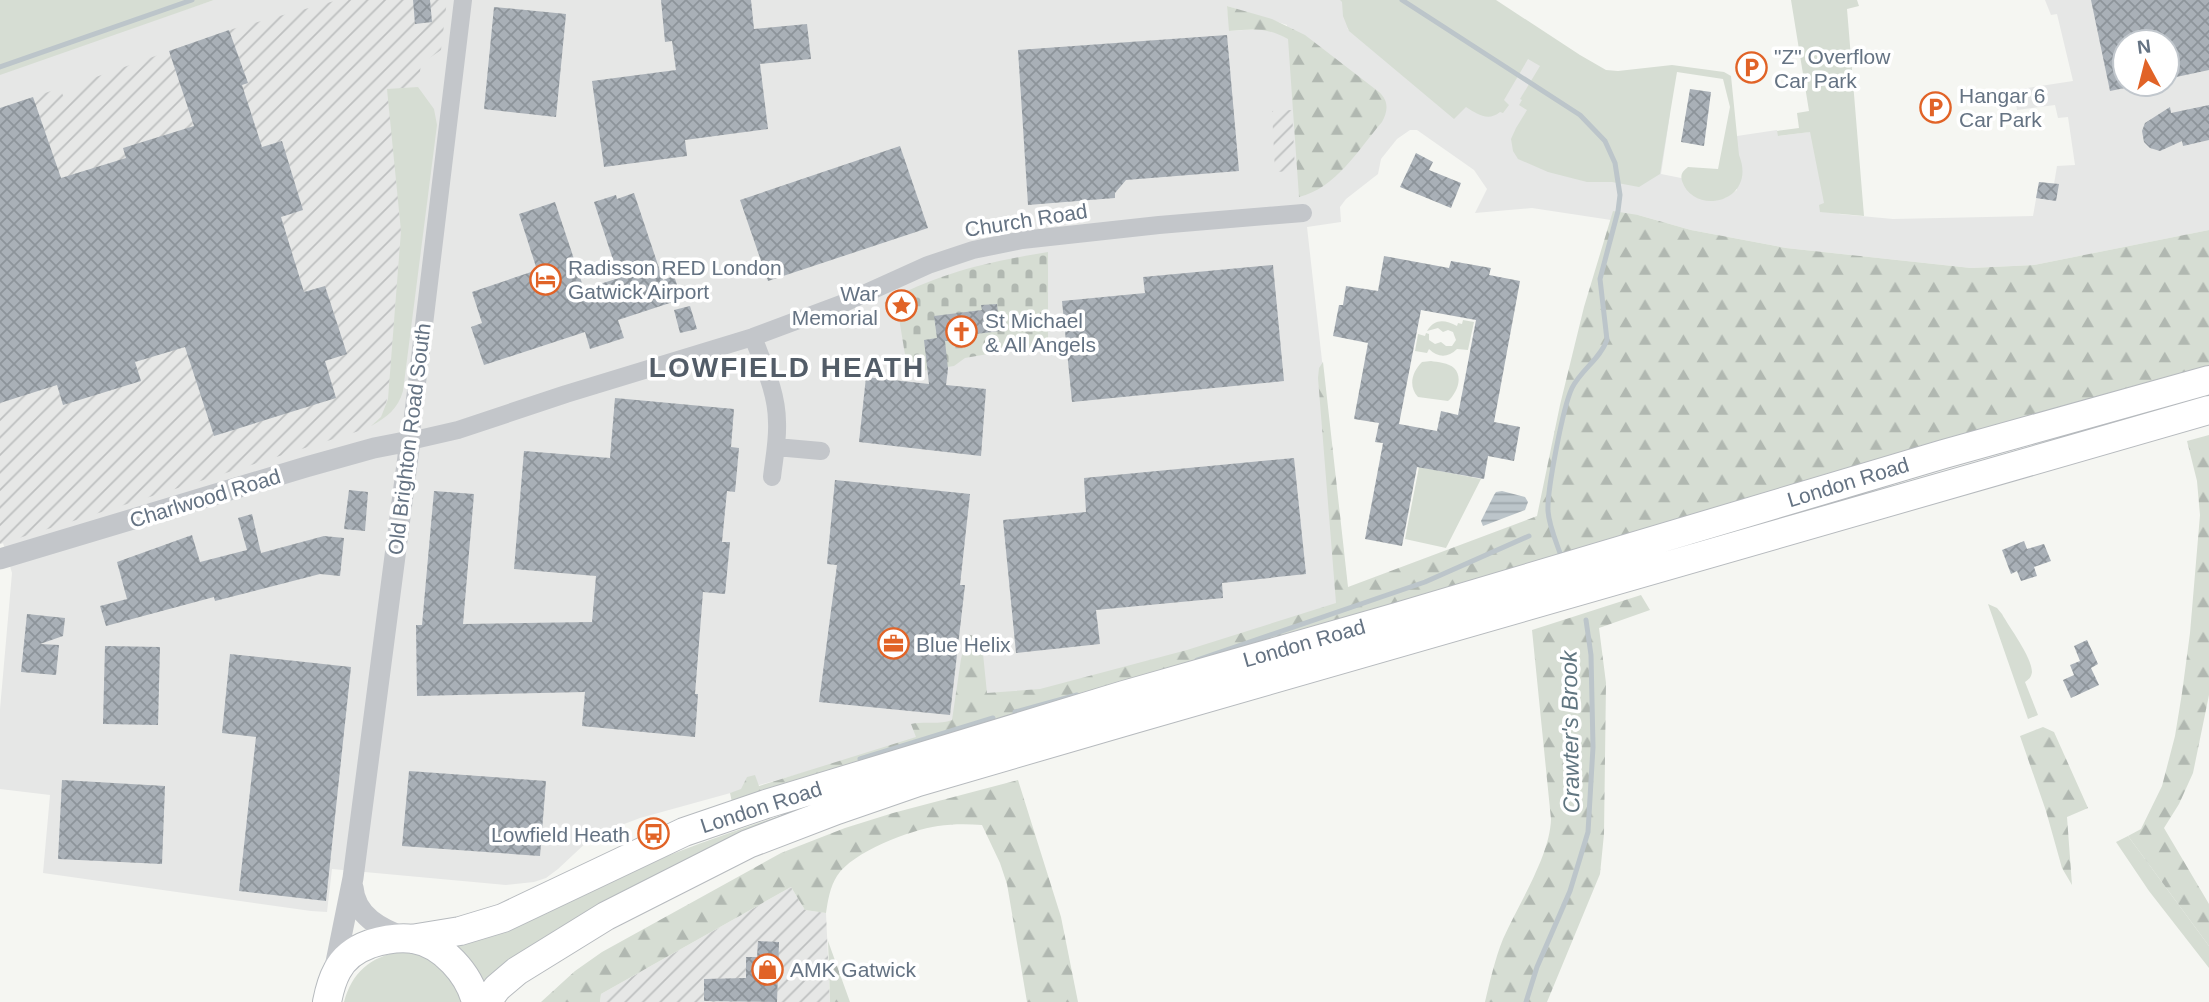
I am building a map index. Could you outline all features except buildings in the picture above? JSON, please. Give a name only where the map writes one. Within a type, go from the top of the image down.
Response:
[{"type":"main road","name":"London Road","points":[[330,992],[344,960],[360,948],[376,942],[460,931],[503,918],[684,832],[902,762],[1931,458],[2209,380]]},
{"type":"main road","name":"London Road","points":[[487,1002],[504,981],[530,962],[617,910],[748,844],[918,782],[2209,410]]},
{"type":"main road","points":[[409,938],[432,946],[457,966],[471,986],[476,1002]]},
{"type":"street","name":"Old Brighton Road South","points":[[330,992],[352,878],[410,441],[463,0]]},
{"type":"street","name":"Church Road","points":[[410,441],[467,427],[753,337],[844,303],[941,260],[991,245],[1129,228],[1303,213]]},
{"type":"street","points":[[753,337],[775,400],[778,421],[772,477]]},
{"type":"street","name":"Charlwood Road","points":[[0,559],[306,467],[410,441]]},
{"type":"street","points":[[776,447],[821,451]]},
{"type":"street","name":"Old Brighton Road South","points":[[352,878],[354,897],[363,913],[381,928],[409,938]]},
{"type":"shaded area","points":[[214,0],[1482,0],[1670,114],[1661,174],[1681,178],[1725,198],[1737,190],[1734,142],[1737,136],[1777,130],[1779,136],[1816,131],[1839,214],[1893,219],[2033,216],[2039,182],[2054,184],[2057,166],[2075,165],[2068,117],[2058,118],[2055,105],[2017,110],[2014,90],[2073,81],[2057,14],[2051,15],[2045,0],[2209,0],[2209,230],[2034,265],[1971,268],[1786,248],[1691,230],[1638,215],[1611,220],[1532,208],[1475,213],[1487,189],[1474,170],[1417,130],[1410,130],[1397,139],[1381,159],[1378,174],[1346,199],[1340,207],[1341,222],[1307,227],[1350,610],[799,774],[640,818],[589,840],[558,869],[546,878],[534,882],[506,885],[332,869],[327,912],[43,873],[50,795],[0,789],[0,709],[12,573],[3,543],[0,544],[0,71]],"holes":[[[1227,6],[1287,25],[1288,38],[1272,31],[1258,29],[1230,31]],[[1347,28],[1482,99],[1463,108],[1431,80]]]},
{"type":"shaded area","points":[[338,0],[447,0],[441,50],[421,64],[418,87],[388,90],[401,231],[389,390],[384,412],[371,426],[359,431],[0,544],[0,108],[60,88],[64,98],[78,93],[76,84],[229,30]]},
{"type":"shaded area","points":[[1292,110],[1295,171],[1275,172],[1272,111]]},
{"type":"shaded area","points":[[1502,491],[1525,497],[1528,502],[1525,510],[1483,526],[1481,521],[1494,495]]},
{"type":"shaded area","points":[[791,887],[805,910],[826,913],[830,1002],[600,1002],[601,994]]},
{"type":"green space","points":[[0,0],[214,0],[0,75]]},
{"type":"green space","points":[[1340,0],[1496,0],[1606,70],[1672,65],[1724,72],[1731,76],[1742,171],[1740,184],[1722,199],[1710,201],[1699,199],[1689,192],[1681,179],[1682,173],[1688,167],[1718,169],[1730,107],[1723,79],[1677,72],[1660,174],[1639,187],[1612,182],[1587,182],[1548,172],[1518,159],[1513,151],[1511,139],[1527,110],[1519,105],[1522,100],[1520,99],[1540,66],[1528,59],[1504,100],[1509,105],[1503,113],[1487,117],[1466,107],[1454,119],[1349,31]]},
{"type":"green space","points":[[1791,0],[1857,0],[1859,6],[1847,9],[1864,216],[1820,212],[1819,205],[1824,203],[1810,132],[1778,136],[1777,131],[1799,128],[1797,113],[1809,111]]},
{"type":"green space","points":[[1227,6],[1272,19],[1305,35],[1385,99],[1386,110],[1382,122],[1335,177],[1312,192],[1299,197],[1288,39],[1273,32],[1259,30],[1229,31]]},
{"type":"green space","points":[[418,87],[434,109],[437,125],[403,391],[391,412],[371,426],[381,417],[388,399],[401,231],[387,89]]},
{"type":"green space","points":[[1613,211],[1691,230],[1786,248],[1971,268],[2034,265],[2209,230],[2209,367],[733,807],[730,793],[741,789],[747,777],[755,775],[759,786],[916,737],[911,724],[952,720],[967,634],[974,636],[982,644],[987,693],[1040,689],[1187,650],[1336,603],[1318,378],[1323,362],[1348,587],[1537,516],[1584,307]]},
{"type":"green space","points":[[1048,252],[1048,347],[1022,348],[965,358],[954,366],[908,373],[899,318],[884,303],[924,284],[963,270]]},
{"type":"green space","points":[[1463,320],[1474,322],[1468,350],[1457,349],[1443,356],[1429,349],[1427,353],[1415,351],[1418,334],[1429,334],[1429,340],[1435,344],[1441,342],[1452,346],[1456,340],[1453,332],[1443,332],[1438,328],[1427,331],[1437,322],[1457,326],[1458,323],[1462,324]]},
{"type":"green space","points":[[1422,362],[1449,365],[1457,372],[1458,386],[1448,401],[1418,397],[1415,393],[1412,379],[1416,370]]},
{"type":"green space","points":[[2209,435],[2209,695],[2193,773],[2164,828],[2209,904],[2209,946],[2128,836],[2141,829],[2162,786],[2175,736],[2190,633],[2200,515],[2197,481],[2187,441]]},
{"type":"green space","points":[[1419,467],[1481,479],[1446,548],[1405,539]]},
{"type":"green space","points":[[1641,595],[1650,610],[1599,628],[1606,683],[1604,834],[1600,874],[1547,1002],[1485,1002],[1503,939],[1540,864],[1551,819],[1532,630]]},
{"type":"green space","points":[[1988,604],[2002,614],[2031,666],[2031,676],[2025,682],[2038,715],[2028,719]]},
{"type":"green space","points":[[2043,727],[2054,732],[2088,808],[2067,817],[2072,885],[2062,868],[2020,736]]},
{"type":"green space","points":[[1018,780],[1061,917],[1078,1002],[1027,1002],[1007,884],[1000,863],[982,825],[965,824],[938,826],[913,832],[855,859],[837,876],[826,913],[805,910],[791,887],[601,994],[600,1002],[541,1002],[575,971],[602,952],[781,853],[893,813]]},
{"type":"green space","points":[[833,800],[486,983],[456,947],[455,944],[642,866],[737,830]]},
{"type":"green space","points":[[2128,836],[2209,946],[2209,968],[2149,891],[2116,842]]},
{"type":"green space","points":[[828,941],[850,1002],[830,1002]]},
{"type":"green space","points":[[401,952],[433,960],[446,973],[462,1002],[344,1002],[357,974],[380,957]]},
{"type":"waterway","points":[[0,67],[192,0]]},
{"type":"waterway","name":"Crawter's Brook","points":[[1402,0],[1580,115],[1605,141],[1615,163],[1620,195],[1618,211],[1600,279],[1607,340],[1600,353],[1580,376],[1568,398],[1548,500],[1549,516],[1560,553]]},
{"type":"waterway","points":[[1197,660],[1425,582],[1529,536]]},
{"type":"waterway","name":"Crawter's Brook","points":[[1526,1002],[1537,967],[1570,891],[1588,832],[1593,747],[1591,655],[1586,620]]},
{"type":"waterway","points":[[1015,712],[1077,695]]},
{"type":"waterway","points":[[860,759],[993,718]]},
{"type":"place","name":"\"Z\" Overflow Car Park","points":[[1751,68]]},
{"type":"place","name":"Hangar 6 Car Park","points":[[1936,107]]},
{"type":"place","name":"Radisson RED London Gatwick Airport","points":[[545,279]]},
{"type":"place","name":"War Memorial","points":[[901,305]]},
{"type":"place","name":"St Michael & All Angels","points":[[962,332]]},
{"type":"place","name":"Blue Helix","points":[[893,644]]},
{"type":"place","name":"Lowfield Heath","points":[[653,834]]},
{"type":"place","name":"AMK Gatwick","points":[[767,969]]},
{"type":"district","name":"LOWFIELD HEATH","points":[[787,367]]}]
